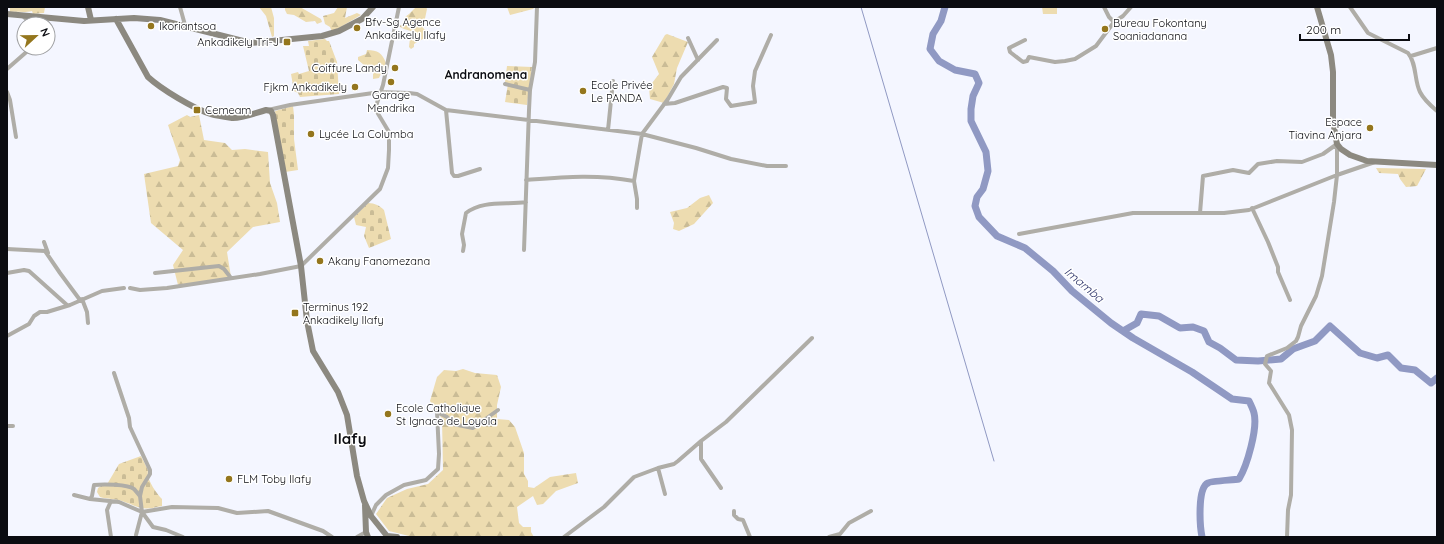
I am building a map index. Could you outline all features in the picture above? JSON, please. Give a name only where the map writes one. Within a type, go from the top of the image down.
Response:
[{"type":"street","points":[[88,7],[91,20]]},
{"type":"street","points":[[180,7],[185,25]]},
{"type":"street","points":[[56,19],[160,20],[185,25],[251,43],[322,36],[339,31],[362,19],[373,7]]},
{"type":"street","points":[[130,288],[140,290],[167,288],[260,274],[301,266],[380,189],[388,168],[390,150],[389,132],[377,112],[377,103],[383,85],[399,7]]},
{"type":"street","points":[[524,250],[530,90],[535,62],[537,7]]},
{"type":"street","points":[[1104,7],[1109,17],[1114,22]]},
{"type":"street","points":[[1025,40],[1009,48],[1010,52],[1023,62],[1027,61],[1029,57],[1056,62],[1075,59],[1092,49],[1114,22],[1123,16],[1131,7]]},
{"type":"street","points":[[1287,537],[1288,510],[1291,495],[1291,422],[1289,415],[1269,383],[1271,371],[1265,364],[1267,356],[1287,348],[1296,341],[1300,326],[1316,296],[1322,276],[1334,202],[1337,175],[1337,144],[1333,122],[1333,72],[1331,55],[1317,7]]},
{"type":"street","points":[[1350,7],[1368,33],[1408,53],[1413,59],[1420,91],[1427,102],[1437,111]]},
{"type":"street","points":[[7,14],[22,16]]},
{"type":"street","points":[[116,19],[148,77],[154,83],[195,107],[211,114],[234,118],[290,105],[380,92],[409,93],[417,94],[446,110],[642,134],[731,159],[767,166],[786,166]]},
{"type":"street","points":[[664,104],[674,103],[723,87],[727,88],[726,99],[731,106],[755,102],[753,86],[755,71],[771,35]]},
{"type":"street","points":[[688,38],[698,60]]},
{"type":"street","points":[[637,208],[634,181],[642,134],[664,104],[681,77],[717,40]]},
{"type":"street","points":[[1410,56],[1437,48]]},
{"type":"street","points":[[7,69],[22,56]]},
{"type":"street","points":[[608,130],[612,81]]},
{"type":"street","points":[[505,84],[530,90]]},
{"type":"street","points":[[7,92],[10,100],[16,137]]},
{"type":"street","points":[[266,110],[271,111],[273,115],[301,266],[312,351],[338,392],[347,415],[357,476],[364,501],[371,516],[387,536],[397,537]]},
{"type":"street","points":[[446,110],[452,172],[454,176],[480,169]]},
{"type":"street","points":[[1337,144],[1341,149],[1350,155],[1362,160],[1437,165]]},
{"type":"street","points":[[1200,213],[1203,176],[1233,170],[1249,173],[1258,164],[1277,161],[1302,162],[1323,154],[1337,144]]},
{"type":"street","points":[[1019,234],[1133,212],[1224,213],[1252,208],[1375,162]]},
{"type":"street","points":[[526,180],[564,176],[597,176],[634,181]]},
{"type":"street","points":[[463,251],[464,245],[462,234],[466,213],[471,209],[489,204],[514,204],[526,202]]},
{"type":"street","points":[[1252,208],[1268,242],[1278,267],[1278,272],[1290,300]]},
{"type":"street","points":[[44,242],[48,253],[60,273],[81,300],[87,312],[88,323]]},
{"type":"street","points":[[7,250],[44,250],[48,253]]},
{"type":"street","points":[[155,273],[219,266],[224,269],[231,278]]},
{"type":"street","points":[[7,273],[24,270],[29,271],[67,305]]},
{"type":"street","points":[[7,336],[29,324],[34,316],[40,312],[47,312],[102,291],[124,288]]},
{"type":"street","points":[[564,537],[604,507],[634,477],[674,464],[728,420],[812,338]]},
{"type":"street","points":[[114,373],[129,418],[130,427],[150,470],[150,474],[142,487],[140,496],[142,512],[136,536]]},
{"type":"street","points":[[371,516],[376,505],[386,495],[404,485],[426,480],[438,469],[439,430],[437,412],[447,417],[453,424],[473,428],[498,410]]},
{"type":"street","points":[[7,426],[13,426]]},
{"type":"street","points":[[701,441],[701,459],[721,488]]},
{"type":"street","points":[[658,468],[665,494]]},
{"type":"street","points":[[90,499],[94,485],[100,484],[133,488],[140,496]]},
{"type":"street","points":[[74,495],[90,499],[119,502],[142,512],[153,527],[166,530],[183,537]]},
{"type":"street","points":[[111,501],[107,510],[111,537]]},
{"type":"street","points":[[357,537],[367,535],[364,501]]},
{"type":"street","points":[[142,512],[172,507],[218,508],[237,513],[268,511],[323,531],[332,537]]},
{"type":"street","points":[[734,511],[734,515],[738,519],[743,520],[750,537]]},
{"type":"street","points":[[829,537],[840,534],[849,523],[871,511]]},
{"type":"green space","points":[[10,7],[45,7],[44,13],[33,14],[32,11],[10,12]]},
{"type":"green space","points":[[259,7],[271,7],[274,18],[274,36],[272,37],[266,16]]},
{"type":"green space","points":[[300,7],[321,19],[322,22],[317,24],[315,21],[306,22],[294,15],[287,14],[285,8]]},
{"type":"green space","points":[[338,7],[347,7],[345,18],[357,13],[361,15],[332,32],[330,27],[325,24],[323,16],[334,13]]},
{"type":"green space","points":[[416,7],[426,7],[427,9],[423,28],[427,31],[428,36],[414,44],[414,47],[411,49],[409,47],[410,38],[414,32],[398,26],[402,25],[405,17]]},
{"type":"green space","points":[[507,7],[535,7],[533,9],[510,15]]},
{"type":"green space","points":[[1042,7],[1057,7],[1057,14],[1043,14]]},
{"type":"green space","points":[[667,34],[688,42],[677,68],[674,84],[664,103],[650,99],[649,87],[659,74],[652,57]]},
{"type":"green space","points":[[325,39],[329,41],[337,62],[339,94],[300,97],[298,93],[294,91],[291,74],[298,72],[299,74],[309,71],[303,46],[309,46],[308,41]]},
{"type":"green space","points":[[367,50],[379,53],[386,63],[379,78],[373,79],[373,73],[365,70],[364,65],[358,60],[358,57],[366,54]]},
{"type":"green space","points":[[507,66],[532,67],[527,105],[505,102],[508,84],[505,82]]},
{"type":"green space","points":[[293,106],[294,139],[298,170],[285,172],[275,111]]},
{"type":"green space","points":[[187,115],[190,117],[199,115],[204,140],[225,143],[232,150],[245,149],[268,152],[270,183],[277,203],[280,222],[253,227],[227,252],[231,277],[178,285],[173,265],[183,250],[151,223],[144,174],[178,166],[180,160],[168,125]]},
{"type":"green space","points":[[1376,168],[1426,169],[1417,186],[1406,187],[1398,174],[1379,173]]},
{"type":"green space","points":[[709,195],[713,203],[694,224],[679,231],[673,229],[674,223],[670,212],[687,208],[700,198]]},
{"type":"green space","points":[[368,203],[377,205],[384,210],[391,239],[369,248],[364,236],[366,227],[356,225],[354,217]]},
{"type":"green space","points":[[463,369],[475,373],[497,375],[501,387],[497,405],[497,419],[509,420],[515,427],[524,453],[524,474],[528,481],[528,487],[534,488],[550,477],[576,473],[578,483],[556,491],[543,504],[537,505],[533,496],[517,507],[519,523],[523,527],[531,527],[531,532],[534,537],[413,537],[389,531],[376,514],[387,498],[407,489],[428,484],[443,470],[442,419],[430,401],[437,377],[444,370],[456,371]]},
{"type":"green space","points":[[141,456],[148,470],[150,482],[154,490],[162,499],[162,506],[141,508],[120,500],[100,497],[97,492],[98,488],[101,486],[106,486],[119,464]]},
{"type":"waterway","points":[[861,7],[994,461]]},
{"type":"waterway","name":"Imamba","points":[[945,7],[941,21],[933,34],[930,49],[939,61],[955,70],[975,74],[979,83],[973,96],[971,121],[986,152],[988,171],[983,189],[977,197],[975,206],[979,217],[997,236],[1025,248],[1053,271],[1072,291],[1111,323],[1133,338],[1192,372],[1232,399],[1249,401],[1255,420],[1251,447],[1245,465],[1239,479],[1210,482],[1205,486],[1202,492],[1200,508],[1202,537]]},
{"type":"waterway","points":[[1123,331],[1137,323],[1141,314],[1159,316],[1180,328],[1193,327],[1204,331],[1209,342],[1236,360],[1258,361],[1281,359],[1293,349],[1315,341],[1330,326],[1360,353],[1377,358],[1388,355],[1401,368],[1415,370],[1431,383],[1437,378]]},
{"type":"place","name":"Ikoriantsoa","points":[[151,26]]},
{"type":"place","name":"Bfv-Sg Agence Ankadikely Ilafy","points":[[357,28]]},
{"type":"place","name":"Bureau Fokontany Soaniadanana","points":[[1105,29]]},
{"type":"place","name":"Ankadikely Tri-J","points":[[287,42]]},
{"type":"place","name":"Coiffure Landy","points":[[395,68]]},
{"type":"place","name":"Garage Mendrika","points":[[391,82]]},
{"type":"place","name":"Fjkm Ankadikely","points":[[355,87]]},
{"type":"place","name":"Ecole Privée Le PANDA","points":[[583,91]]},
{"type":"place","name":"Cemeam","points":[[197,110]]},
{"type":"place","name":"Espace Tiavina Anjara","points":[[1370,128]]},
{"type":"place","name":"Lycée La Columba","points":[[311,134]]},
{"type":"place","name":"Akany Fanomezana","points":[[320,261]]},
{"type":"place","name":"Terminus 192 Ankadikely Ilafy","points":[[295,313]]},
{"type":"place","name":"Ecole Catholique St Ignace de Loyola","points":[[388,414]]},
{"type":"place","name":"FLM Toby Ilafy","points":[[229,479]]},
{"type":"district","name":"Andranomena","points":[[486,75]]},
{"type":"district","name":"Ilafy","points":[[350,439]]}]
